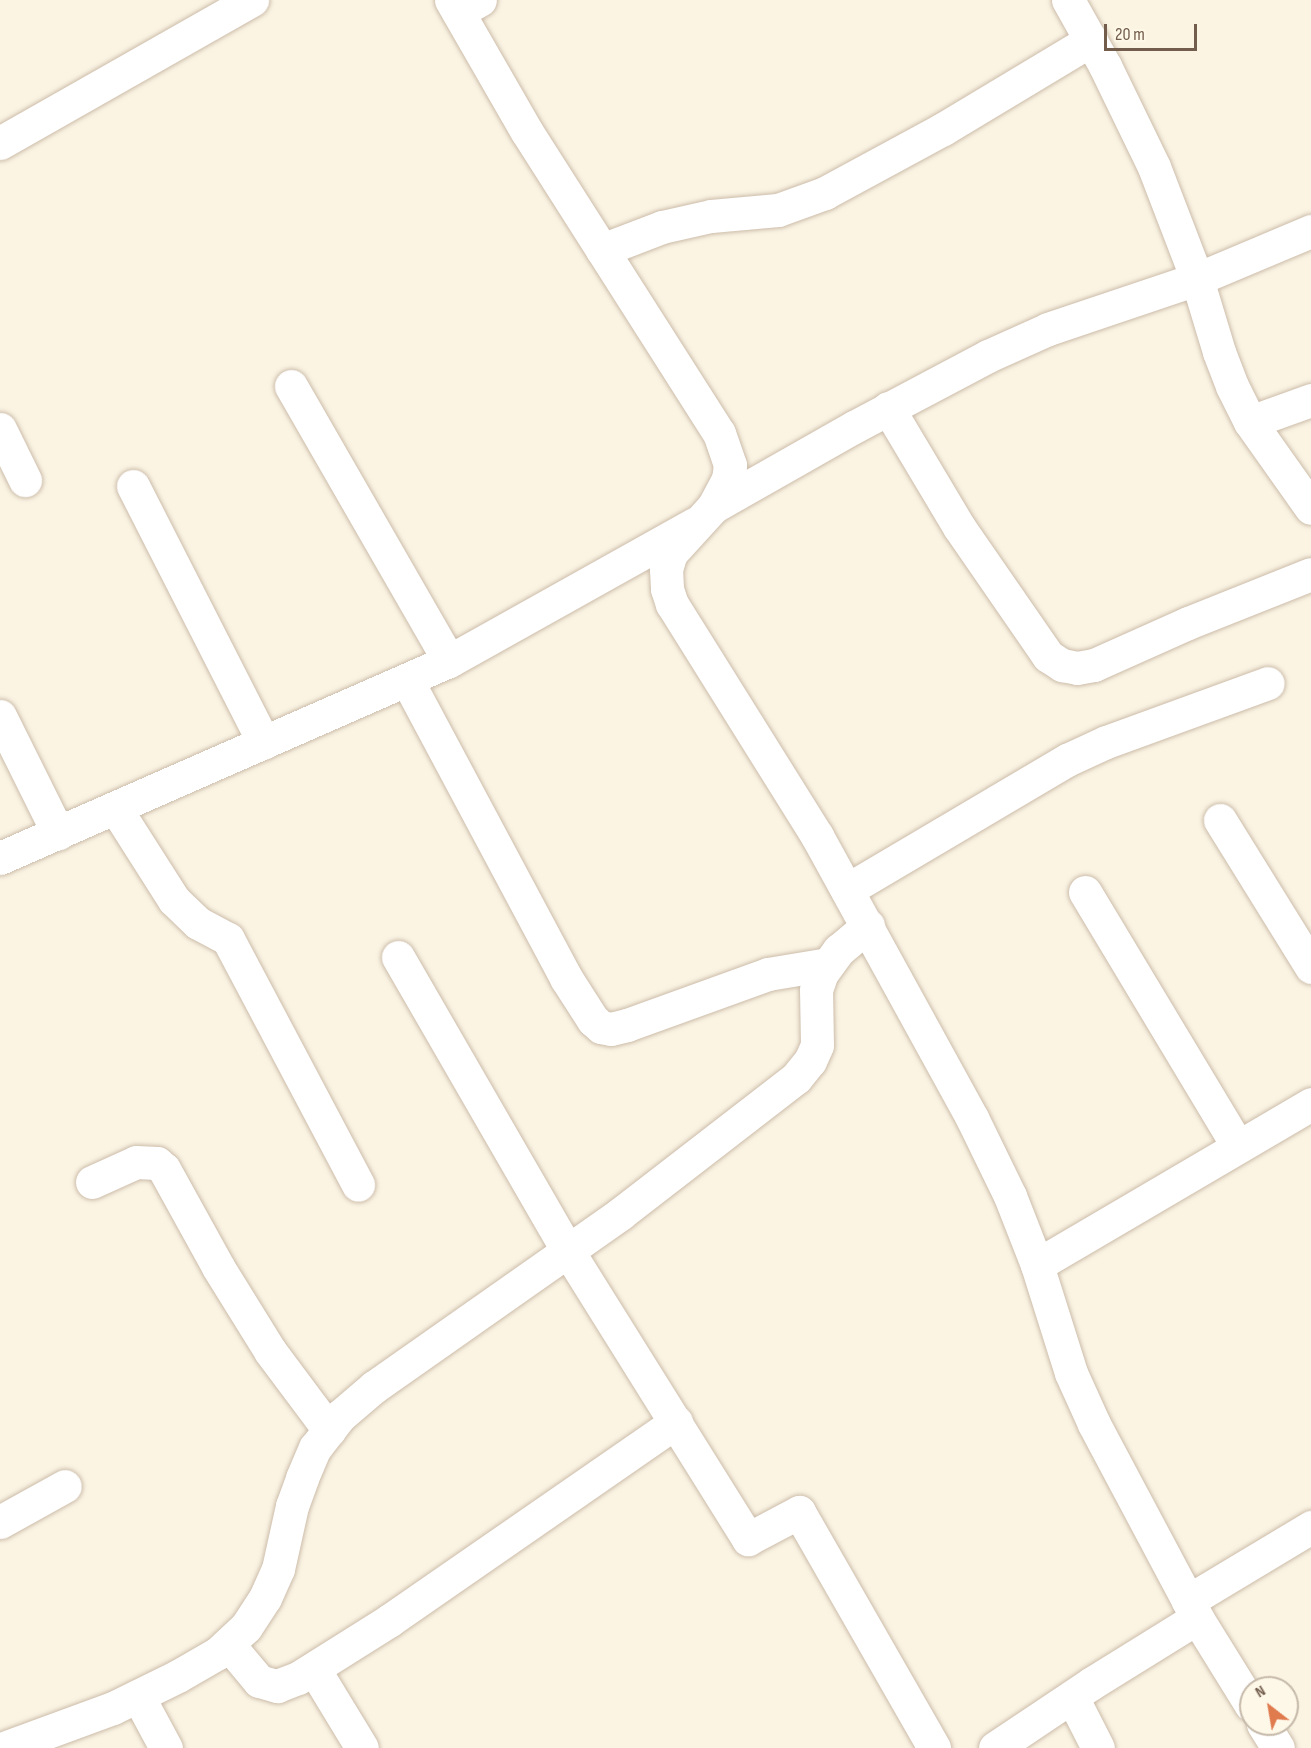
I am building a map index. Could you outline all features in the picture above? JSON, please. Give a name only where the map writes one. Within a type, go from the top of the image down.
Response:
[{"type":"street","points":[[0,143],[252,0]]},
{"type":"street","points":[[1068,0],[1091,40],[1154,167],[1197,279],[1219,352],[1250,422],[1311,508]]},
{"type":"street","points":[[463,4],[527,132],[719,433],[727,450],[730,465],[728,479],[706,514],[671,553],[666,569],[667,589],[672,604],[753,731],[847,890],[972,1118],[1010,1196],[1037,1265],[1071,1373],[1084,1404],[1192,1610],[1239,1686]]},
{"type":"street","points":[[602,250],[662,227],[711,216],[778,210],[825,193],[943,129],[1091,40]]},
{"type":"street","points":[[0,858],[116,809],[448,661],[888,408],[1048,328],[1197,279],[1311,231]]},
{"type":"street","points":[[291,386],[448,661]]},
{"type":"street","points":[[1250,422],[1311,400]]},
{"type":"street","points":[[888,408],[959,528],[1048,656],[1062,665],[1077,668],[1094,665],[1188,623],[1311,574]]},
{"type":"street","points":[[0,429],[25,480]]},
{"type":"street","points":[[133,486],[264,743]]},
{"type":"street","points":[[407,680],[566,978],[593,1020],[601,1027],[611,1029],[627,1025],[768,974],[828,964]]},
{"type":"street","points":[[847,890],[1067,759],[1106,742],[1268,683]]},
{"type":"street","points":[[0,716],[58,833]]},
{"type":"street","points":[[116,809],[174,900],[198,923],[228,939],[358,1185]]},
{"type":"street","points":[[1220,820],[1311,967]]},
{"type":"street","points":[[1085,892],[1238,1147]]},
{"type":"street","points":[[4,1748],[138,1696],[178,1676],[218,1653],[246,1627],[265,1598],[278,1569],[292,1506],[315,1448],[340,1416],[374,1387],[568,1251],[796,1078],[810,1060],[817,1045],[816,990],[828,964],[839,950],[868,926]]},
{"type":"street","points":[[398,957],[568,1251],[748,1539],[799,1512],[934,1748]]},
{"type":"street","points":[[1037,1265],[1311,1104]]},
{"type":"street","points":[[92,1182],[136,1162],[157,1163],[164,1169],[218,1267],[270,1351],[329,1430]]},
{"type":"street","points":[[228,1644],[259,1681],[277,1686],[314,1669],[390,1620],[676,1422]]},
{"type":"street","points":[[0,1522],[65,1486]]},
{"type":"street","points":[[995,1748],[1311,1527]]},
{"type":"street","points":[[314,1669],[362,1748]]},
{"type":"street","points":[[138,1696],[166,1748]]},
{"type":"street","points":[[1071,1697],[1098,1748]]}]
